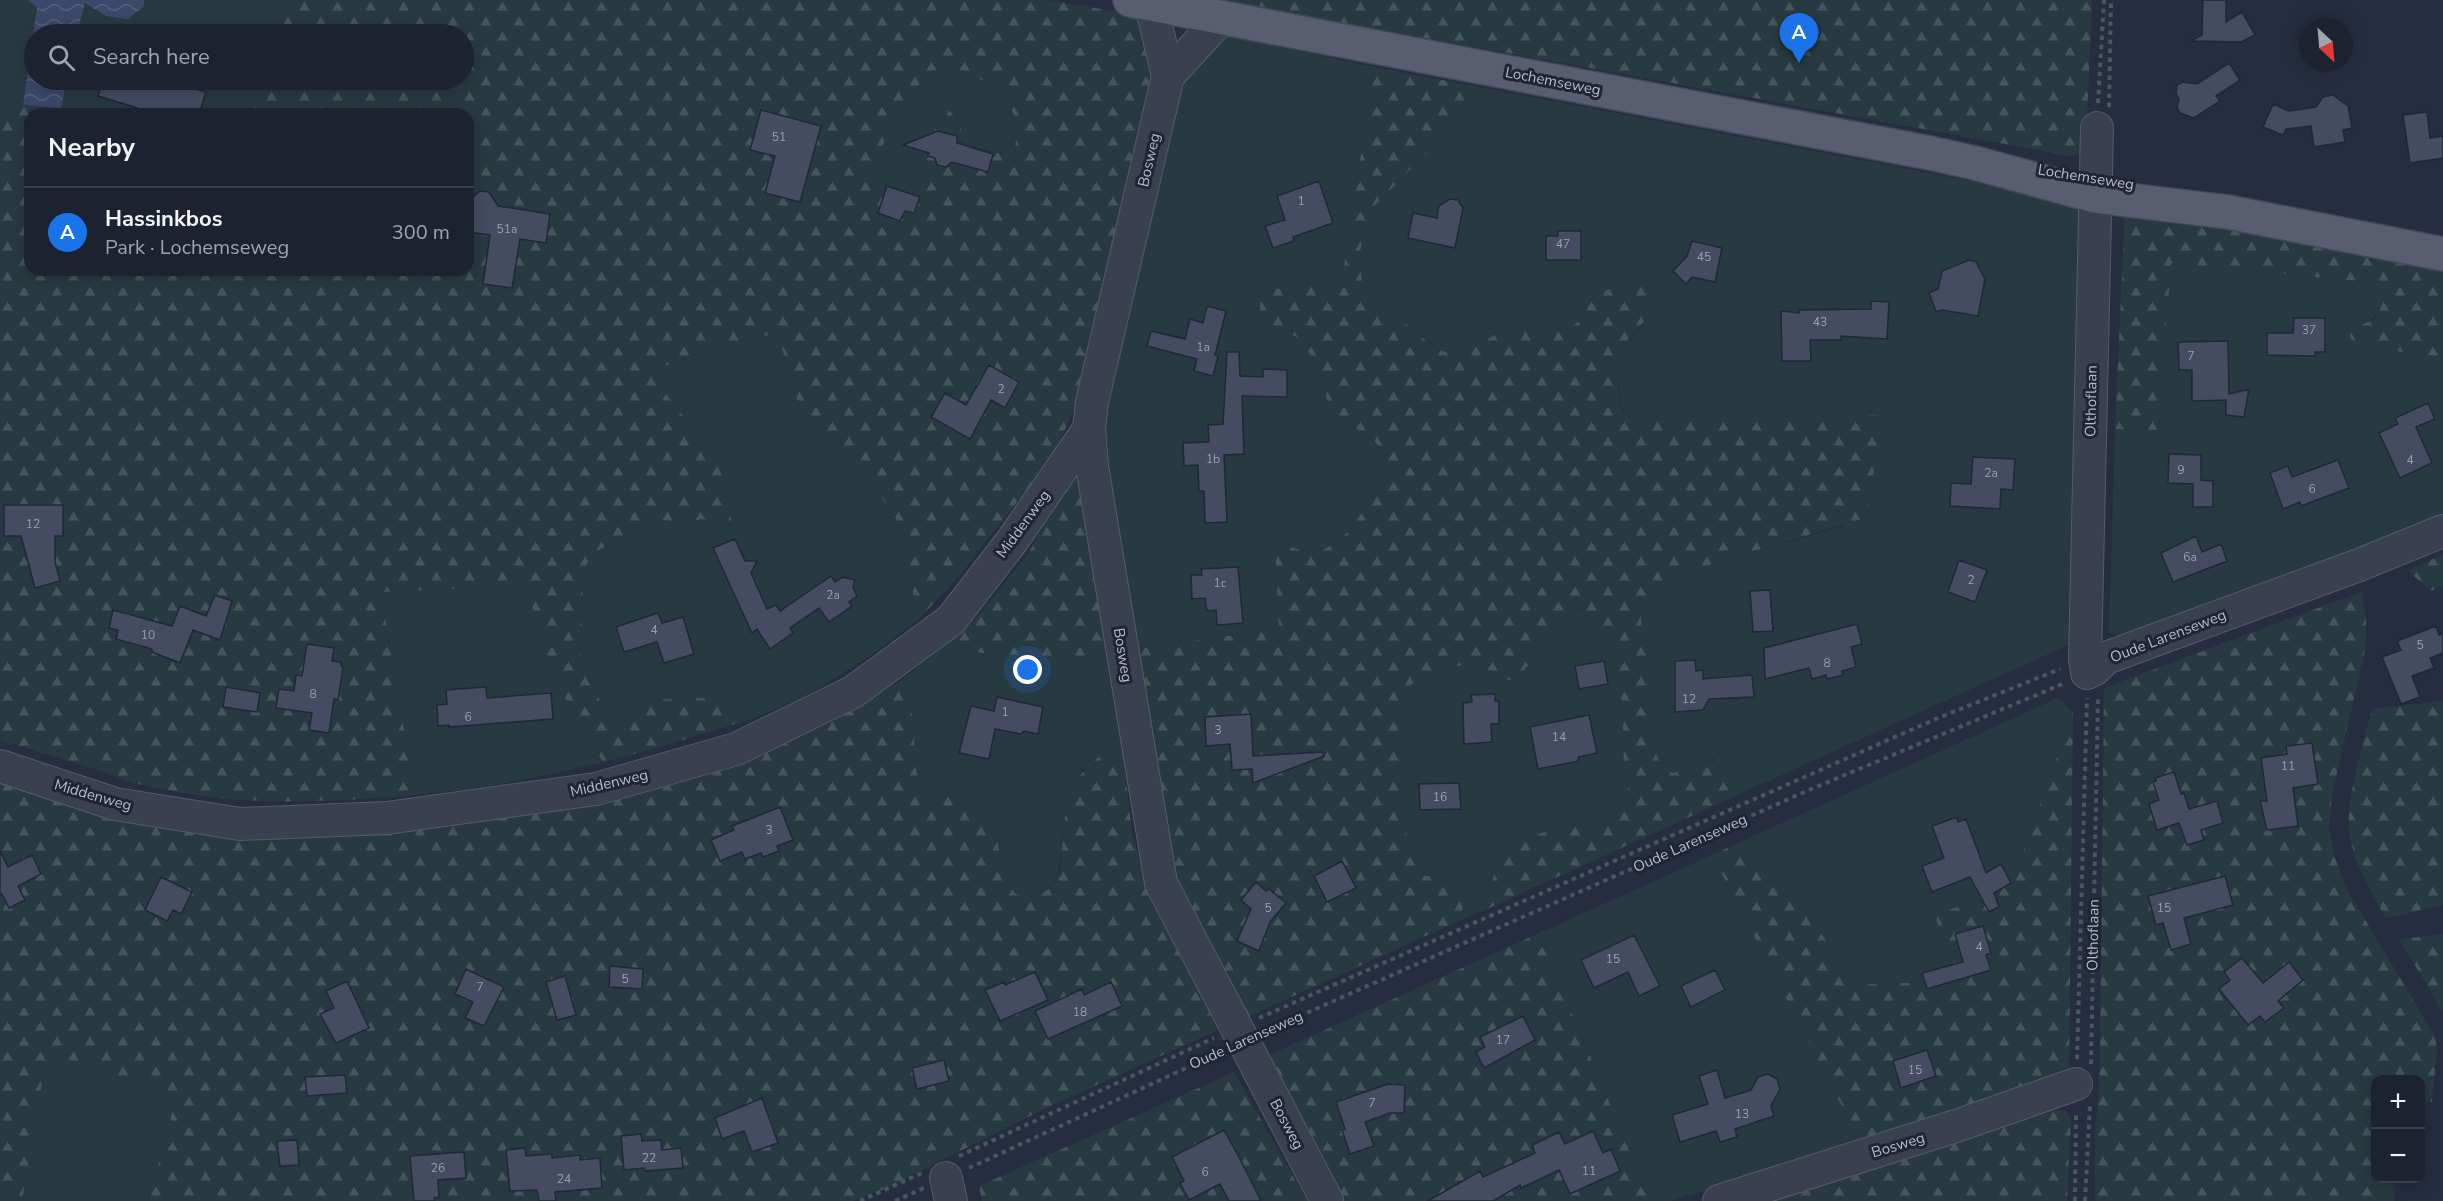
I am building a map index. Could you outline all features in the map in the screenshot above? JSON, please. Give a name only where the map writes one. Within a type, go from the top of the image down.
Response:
[{"type":"main road","name":"Lochemseweg","points":[[1140,2],[2443,254]]},
{"type":"street","name":"Bosweg","points":[[1140,2],[1168,76]]},
{"type":"street","name":"Bosweg","points":[[1222,17],[1168,76],[1092,402],[1089,429],[1094,477],[1161,883],[1327,1201]]},
{"type":"street","name":"Olthoflaan","points":[[2086,666],[2097,128]]},
{"type":"street","name":"Middenweg","points":[[0,766],[115,804],[240,824],[387,818],[596,789],[736,749],[853,692],[951,620],[1012,541],[1089,429]]},
{"type":"street","name":"Oude Larenseweg","points":[[2086,666],[2095,669],[2106,658],[2359,565],[2443,531]]},
{"type":"street","name":"Bosweg","points":[[1719,1201],[2086,1085]]},
{"type":"path","points":[[2097,128],[2104,0]]},
{"type":"path","points":[[2097,128],[2109,107],[2111,0]]},
{"type":"path","name":"Oude Larenseweg","points":[[860,1201],[944,1177],[1240,1035],[1938,718],[2086,666]]},
{"type":"path","name":"Oude Larenseweg","points":[[944,1177],[1240,1035],[1809,790],[2086,666]]},
{"type":"path","name":"Olthoflaan","points":[[2085,1201],[2086,666]]},
{"type":"path","name":"Olthoflaan","points":[[2075,1201],[2086,1085],[2098,684],[2086,666]]},
{"type":"green space","points":[[0,0],[28,0],[37,7],[35,24],[24,24],[25,90],[23,105],[0,106]]},
{"type":"green space","points":[[144,0],[282,0],[278,24],[80,24],[85,2],[106,16],[144,6]]},
{"type":"green space","points":[[282,0],[1048,0],[1130,14],[1147,27],[1156,80],[1078,400],[1054,455],[960,575],[918,620],[907,559],[896,519],[874,487],[813,432],[795,395],[778,334],[731,343],[658,369],[655,380],[704,442],[726,475],[732,527],[701,519],[679,525],[665,520],[633,531],[592,554],[583,572],[581,660],[606,714],[619,716],[627,723],[642,700],[702,698],[718,701],[752,719],[603,762],[554,679],[526,586],[381,592],[415,795],[320,801],[257,801],[194,795],[133,783],[105,772],[0,740],[0,106],[61,108],[24,108],[24,276],[474,276],[474,108],[251,108],[259,90],[474,90],[474,24],[278,24]],"holes":[[[946,74],[965,75],[992,83],[1009,102],[1018,127],[1014,153],[994,153],[958,142],[964,116],[948,111],[942,131],[935,129],[932,138],[925,136],[920,138],[917,145],[929,153],[913,195],[871,180],[896,116],[903,103],[923,82]]]},
{"type":"green space","points":[[1218,0],[2092,0],[2086,140],[2079,153],[2071,156]]},
{"type":"green space","points":[[1218,36],[1248,40],[1374,67],[1342,280],[1260,291],[1300,339],[1318,366],[1332,420],[1350,425],[1374,439],[1386,462],[1376,487],[1360,516],[1340,539],[1316,551],[1300,550],[1275,541],[1279,629],[1133,649],[1102,431],[1177,83]]},
{"type":"green space","points":[[1374,67],[1490,89],[1374,206],[1363,238],[1360,270],[1371,300],[1380,310],[1408,325],[1435,347],[1455,354],[1473,348],[1500,331],[1518,324],[1555,332],[1567,330],[1575,325],[1601,293],[1625,286],[1644,287],[1653,295],[1655,302],[1649,316],[1628,340],[1622,356],[1618,390],[1621,409],[1625,415],[1633,419],[1883,415],[1866,518],[1714,563],[1652,588],[1644,602],[1641,618],[1647,650],[1650,726],[1652,741],[1663,769],[1674,773],[1704,757],[1714,756],[1724,764],[1740,794],[1485,910],[1496,871],[1503,857],[1513,846],[1550,830],[1608,817],[1619,810],[1628,795],[1624,764],[1622,700],[1614,658],[1606,639],[1594,622],[1578,608],[1559,611],[1533,659],[1514,678],[1502,682],[1488,680],[1464,665],[1418,680],[1406,690],[1401,701],[1399,767],[1409,850],[1417,867],[1425,876],[1449,876],[1460,896],[1463,919],[1245,1018],[1173,878],[1133,649],[1279,629],[1275,541],[1306,551],[1328,547],[1340,539],[1360,516],[1382,474],[1386,462],[1374,439],[1350,425],[1332,420],[1318,366],[1300,339],[1260,318],[1260,291],[1342,280]]},
{"type":"green space","points":[[946,74],[965,75],[992,83],[1009,102],[1018,127],[1014,153],[976,148],[942,132],[929,153],[913,195],[871,180],[884,142],[903,103],[923,82]]},
{"type":"green space","points":[[1490,89],[2070,200],[2078,205],[2081,213],[2077,641],[1740,794],[1725,764],[1709,756],[1674,773],[1663,770],[1652,741],[1650,726],[1647,650],[1641,618],[1648,594],[1652,588],[1714,563],[1844,526],[1882,415],[1633,419],[1625,414],[1620,402],[1618,378],[1621,358],[1628,340],[1643,324],[1649,290],[1639,287],[1623,286],[1600,293],[1578,321],[1564,331],[1558,332],[1520,324],[1504,329],[1471,350],[1457,353],[1444,352],[1409,326],[1380,311],[1363,286],[1358,267],[1362,240],[1374,206]]},
{"type":"green space","points":[[64,90],[259,90],[251,108],[60,108]]},
{"type":"green space","points":[[2125,207],[2443,268],[2443,357],[2354,346],[2350,336],[2353,328],[2374,320],[2382,305],[2375,291],[2357,281],[2171,263],[2158,430],[2115,429]]},
{"type":"green space","points":[[2171,263],[2357,281],[2375,291],[2382,305],[2354,346],[2443,357],[2443,520],[2128,641],[2109,632],[2115,429],[2158,430]]},
{"type":"green space","points":[[778,334],[795,395],[813,432],[874,487],[896,519],[907,559],[918,620],[864,660],[804,697],[752,719],[718,701],[702,698],[642,700],[627,723],[619,716],[606,714],[581,660],[583,572],[592,554],[633,531],[665,520],[679,525],[701,519],[732,527],[726,475],[704,442],[655,380],[658,370],[717,347]]},
{"type":"green space","points":[[1077,466],[1109,659],[981,653],[950,642],[975,620],[1028,554]]},
{"type":"green space","points":[[2443,554],[2443,586],[2431,591],[2408,571]]},
{"type":"green space","points":[[526,586],[554,679],[603,762],[510,782],[415,795],[381,591]]},
{"type":"green space","points":[[2361,592],[2366,618],[2366,646],[2332,794],[2329,829],[2335,858],[2349,893],[2435,1036],[2437,1048],[2432,1102],[2425,1101],[2425,1075],[2371,1075],[2371,1183],[2395,1183],[2394,1201],[2095,1201],[2095,1129],[2100,1062],[2104,688]]},
{"type":"green space","points":[[1568,608],[1579,610],[1596,623],[1609,643],[1617,665],[1622,695],[1627,798],[1619,809],[1603,820],[1568,827],[1502,859],[1490,885],[1485,910],[1463,919],[1460,896],[1453,881],[1449,876],[1425,876],[1417,867],[1409,850],[1399,767],[1401,701],[1406,690],[1418,680],[1433,673],[1464,665],[1487,679],[1501,682],[1515,676],[1559,611]]},
{"type":"green space","points":[[950,642],[981,653],[1109,659],[1123,750],[1082,769],[1070,797],[1062,834],[1063,848],[1057,876],[1053,885],[1033,896],[1017,895],[1005,882],[998,847],[952,797],[927,790],[921,784],[914,764],[914,731],[897,683]]},
{"type":"green space","points":[[897,683],[913,717],[916,766],[921,782],[927,790],[978,806],[996,835],[1005,882],[1017,895],[1040,894],[1056,881],[1061,867],[1063,832],[1068,804],[1079,778],[1096,759],[1108,753],[1123,750],[1132,834],[1152,900],[1218,1030],[1046,1108],[882,1190],[852,1201],[148,1201],[168,1131],[173,1104],[172,1095],[164,1090],[47,1054],[22,1201],[0,1201],[0,767],[209,825],[711,768],[827,725]]},
{"type":"green space","points":[[2058,698],[2073,712],[2019,863],[1981,900],[1935,914],[1954,981],[1849,985],[1833,951],[1797,896],[1742,841]]},
{"type":"green space","points":[[2443,701],[2443,905],[2386,918],[2358,864],[2349,828],[2353,785],[2372,709]]},
{"type":"green space","points":[[2073,712],[2069,1077],[1861,1143],[1712,855],[1742,841],[1797,896],[1833,951],[1849,985],[1953,981],[1935,914],[1981,900],[2019,863]]},
{"type":"green space","points":[[1712,855],[1861,1143],[1670,1201],[1650,1201],[1539,933]]},
{"type":"green space","points":[[1539,933],[1650,1201],[1341,1201],[1265,1057]]},
{"type":"green space","points":[[2443,934],[2443,1012],[2399,939]]},
{"type":"green space","points":[[46,1053],[164,1090],[172,1095],[173,1104],[168,1131],[148,1201],[22,1201]]},
{"type":"green space","points":[[1234,1072],[1307,1201],[982,1201],[979,1186]]},
{"type":"green space","points":[[2051,1110],[2065,1110],[2071,1118],[2067,1201],[1760,1201]]},
{"type":"water","points":[[28,0],[144,0],[144,6],[128,19],[106,16],[85,3],[80,24],[35,24],[37,7]]},
{"type":"water","points":[[25,90],[65,90],[61,108],[23,105]]},
{"type":"building","points":[[2203,0],[2226,0],[2226,22],[2242,12],[2255,35],[2241,42],[2191,41],[2202,35]]},
{"type":"building","points":[[2229,63],[2240,80],[2216,96],[2220,101],[2194,118],[2180,113],[2177,107],[2179,99],[2176,94],[2177,85],[2183,82],[2197,84]]},
{"type":"building","points":[[100,90],[199,90],[206,92],[201,108],[137,108],[98,96]]},
{"type":"building","points":[[2333,95],[2348,106],[2352,128],[2343,130],[2345,142],[2314,147],[2311,126],[2286,129],[2283,135],[2263,127],[2273,104],[2289,111],[2316,107],[2323,97]]},
{"type":"building","points":[[761,110],[821,126],[800,202],[765,193],[775,156],[750,150]]},
{"type":"building","points":[[2427,112],[2430,138],[2443,136],[2443,158],[2410,163],[2403,115]]},
{"type":"building","points":[[938,131],[957,136],[957,143],[993,154],[988,172],[952,162],[946,167],[937,165],[935,158],[928,156],[929,153],[903,145]]},
{"type":"building","points":[[1319,181],[1333,223],[1293,237],[1294,241],[1273,248],[1265,226],[1285,220],[1277,196]]},
{"type":"building","points":[[887,186],[920,197],[914,213],[905,211],[900,221],[878,213]]},
{"type":"building","points":[[480,191],[489,192],[498,206],[550,214],[546,243],[520,239],[512,288],[483,284],[490,235],[474,233],[474,196]]},
{"type":"building","points":[[1450,199],[1458,200],[1463,208],[1455,248],[1408,238],[1413,213],[1437,218],[1439,206]]},
{"type":"building","points":[[1558,231],[1581,231],[1581,260],[1546,260],[1546,236],[1558,236]]},
{"type":"building","points":[[1692,241],[1722,248],[1715,282],[1692,277],[1686,284],[1673,271],[1687,256]]},
{"type":"building","points":[[1969,260],[1976,262],[1985,279],[1978,316],[1942,310],[1936,312],[1929,293],[1938,289],[1942,271]]},
{"type":"building","points":[[1871,301],[1889,302],[1887,339],[1841,336],[1841,340],[1810,340],[1811,361],[1782,361],[1781,311],[1799,313],[1799,310],[1871,309]]},
{"type":"building","points":[[1207,306],[1226,311],[1215,355],[1218,356],[1213,376],[1194,371],[1197,359],[1147,346],[1151,331],[1185,339],[1190,319],[1203,323]]},
{"type":"building","points":[[2294,318],[2325,318],[2325,352],[2315,352],[2315,356],[2267,355],[2267,333],[2293,333]]},
{"type":"building","points":[[2228,341],[2229,394],[2249,389],[2244,417],[2226,415],[2226,400],[2192,401],[2192,370],[2179,370],[2178,342]]},
{"type":"building","points":[[1227,352],[1239,352],[1240,376],[1263,377],[1263,369],[1287,370],[1287,397],[1242,396],[1244,454],[1224,455],[1227,522],[1205,523],[1204,491],[1199,491],[1198,465],[1184,466],[1183,443],[1209,442],[1208,425],[1223,424]]},
{"type":"building","points":[[989,365],[1019,382],[1005,408],[991,400],[970,439],[931,417],[945,393],[966,405]]},
{"type":"building","points":[[2428,403],[2435,419],[2416,427],[2432,463],[2400,478],[2379,433],[2398,424],[2395,418]]},
{"type":"building","points":[[2169,454],[2201,455],[2201,480],[2213,481],[2213,507],[2193,507],[2193,484],[2168,483]]},
{"type":"building","points":[[1973,457],[2015,459],[2013,490],[2001,489],[2000,509],[1950,506],[1951,483],[1971,484]]},
{"type":"building","points":[[2338,460],[2349,488],[2301,506],[2300,502],[2283,509],[2270,473],[2288,466],[2292,477]]},
{"type":"building","points":[[4,505],[63,505],[63,536],[55,536],[55,562],[60,581],[35,588],[21,536],[4,536]]},
{"type":"building","points":[[2196,536],[2202,552],[2221,544],[2227,561],[2173,582],[2161,553]]},
{"type":"building","points":[[735,539],[745,561],[757,561],[751,573],[767,609],[776,605],[780,611],[831,576],[835,582],[843,577],[855,580],[853,587],[857,596],[849,602],[852,606],[829,622],[819,608],[790,628],[793,633],[770,649],[757,629],[752,633],[713,548]]},
{"type":"building","points":[[1959,560],[1987,570],[1975,602],[1948,592]]},
{"type":"building","points":[[1238,567],[1243,623],[1217,625],[1216,610],[1207,611],[1205,598],[1192,599],[1191,575],[1202,575],[1201,569]]},
{"type":"building","points":[[1770,590],[1773,631],[1753,632],[1750,591]]},
{"type":"building","points":[[215,595],[232,601],[220,640],[193,630],[180,663],[152,652],[152,649],[116,639],[118,630],[109,628],[113,610],[172,626],[180,606],[206,616]]},
{"type":"building","points":[[658,613],[662,623],[683,617],[694,654],[664,663],[657,642],[624,652],[616,627]]},
{"type":"building","points":[[1857,624],[1862,644],[1851,647],[1856,667],[1842,671],[1843,675],[1827,679],[1826,675],[1812,679],[1809,668],[1765,679],[1764,648]]},
{"type":"building","points":[[2436,626],[2439,635],[2443,634],[2443,653],[2430,658],[2434,668],[2412,676],[2420,697],[2401,704],[2382,657],[2401,650],[2397,641]]},
{"type":"building","points":[[307,644],[334,648],[332,661],[341,662],[343,667],[338,700],[334,699],[329,733],[309,730],[312,713],[276,708],[279,689],[294,691],[296,675],[302,676]]},
{"type":"building","points":[[1695,660],[1696,671],[1703,670],[1703,679],[1752,675],[1754,697],[1709,699],[1703,710],[1675,712],[1675,661]]},
{"type":"building","points":[[1604,661],[1608,684],[1579,689],[1575,666]]},
{"type":"building","points":[[226,687],[260,693],[257,712],[223,707]]},
{"type":"building","points":[[486,687],[487,698],[551,693],[553,719],[438,726],[437,705],[447,704],[446,690]]},
{"type":"building","points":[[1495,694],[1495,701],[1499,701],[1499,724],[1491,724],[1492,742],[1464,744],[1463,703],[1472,702],[1471,695]]},
{"type":"building","points":[[997,697],[1043,707],[1038,734],[1024,731],[1021,734],[995,729],[989,759],[959,753],[971,706],[994,711]]},
{"type":"building","points":[[1251,714],[1253,756],[1323,752],[1324,756],[1253,783],[1252,769],[1232,770],[1230,744],[1206,746],[1205,717]]},
{"type":"building","points":[[1589,715],[1597,753],[1578,757],[1579,761],[1538,769],[1530,727]]},
{"type":"building","points":[[2312,743],[2318,784],[2293,788],[2298,826],[2267,830],[2260,801],[2267,801],[2261,758],[2287,754],[2286,746]]},
{"type":"building","points":[[2174,772],[2189,809],[2217,801],[2223,823],[2201,830],[2204,840],[2187,845],[2179,823],[2157,830],[2149,804],[2159,800],[2153,782],[2156,781],[2155,778]]},
{"type":"building","points":[[1459,783],[1461,809],[1420,810],[1419,784]]},
{"type":"building","points":[[780,807],[793,840],[777,846],[779,851],[763,857],[761,853],[745,859],[742,852],[720,861],[711,840],[734,830],[732,826]]},
{"type":"building","points":[[1957,817],[1958,822],[1966,819],[1986,873],[2001,864],[2011,883],[1994,893],[1999,907],[1989,912],[1970,877],[1932,892],[1922,866],[1944,858],[1932,826]]},
{"type":"building","points":[[0,851],[8,867],[32,855],[41,874],[18,886],[25,900],[9,908],[2,894],[0,895]]},
{"type":"building","points":[[1342,861],[1356,888],[1327,902],[1314,876]]},
{"type":"building","points":[[2225,876],[2233,905],[2184,918],[2191,944],[2171,950],[2163,923],[2156,925],[2148,896]]},
{"type":"building","points":[[161,877],[192,892],[181,914],[173,910],[167,921],[145,910]]},
{"type":"building","points":[[1256,882],[1286,903],[1270,922],[1259,951],[1237,941],[1251,909],[1241,900]]},
{"type":"building","points":[[1983,926],[1991,953],[1986,955],[1991,970],[1927,989],[1922,973],[1963,962],[1955,934]]},
{"type":"building","points":[[1634,935],[1660,986],[1639,996],[1628,972],[1594,988],[1581,960]]},
{"type":"building","points":[[2242,958],[2263,983],[2289,962],[2303,980],[2278,1001],[2284,1008],[2265,1022],[2260,1016],[2248,1025],[2219,989],[2230,980],[2224,972]]},
{"type":"building","points":[[610,966],[643,969],[642,989],[609,987]]},
{"type":"building","points":[[466,969],[504,987],[484,1026],[465,1018],[473,1002],[455,994]]},
{"type":"building","points":[[1715,970],[1725,990],[1691,1007],[1681,986]]},
{"type":"building","points":[[1035,972],[1048,1000],[1000,1021],[985,990],[1004,982],[1005,985]]},
{"type":"building","points":[[565,976],[576,1015],[557,1020],[546,982]]},
{"type":"building","points":[[347,981],[369,1028],[336,1043],[320,1014],[334,1008],[326,991]]},
{"type":"building","points":[[1111,982],[1122,1006],[1048,1039],[1035,1011],[1082,989],[1084,995]]},
{"type":"building","points":[[1523,1016],[1535,1040],[1484,1068],[1476,1052],[1485,1047],[1480,1037]]},
{"type":"building","points":[[1927,1050],[1936,1076],[1901,1088],[1893,1061]]},
{"type":"building","points":[[944,1060],[949,1081],[917,1089],[912,1068]]},
{"type":"building","points":[[1717,1070],[1725,1098],[1751,1090],[1758,1077],[1768,1074],[1777,1079],[1780,1089],[1771,1106],[1774,1116],[1735,1129],[1737,1137],[1720,1142],[1716,1131],[1680,1142],[1672,1115],[1708,1104],[1699,1076]]},
{"type":"building","points":[[345,1075],[347,1093],[307,1096],[305,1077]]},
{"type":"building","points":[[1388,1084],[1405,1085],[1404,1113],[1390,1113],[1365,1122],[1374,1146],[1350,1154],[1336,1102]]},
{"type":"building","points":[[762,1098],[778,1143],[752,1152],[744,1131],[722,1139],[715,1118]]},
{"type":"building","points":[[1224,1130],[1261,1201],[1229,1201],[1220,1184],[1189,1200],[1180,1183],[1184,1181],[1172,1157]]},
{"type":"building","points":[[1593,1131],[1603,1153],[1611,1149],[1620,1171],[1570,1194],[1559,1170],[1521,1188],[1520,1185],[1493,1201],[1428,1201],[1480,1171],[1483,1177],[1535,1153],[1532,1145],[1559,1132],[1565,1144]]},
{"type":"building","points":[[641,1134],[642,1141],[661,1140],[662,1150],[681,1148],[683,1168],[624,1170],[621,1136]]},
{"type":"building","points":[[297,1140],[299,1165],[280,1166],[277,1141]]},
{"type":"building","points":[[525,1148],[526,1156],[552,1154],[552,1158],[580,1155],[580,1160],[600,1158],[602,1188],[555,1192],[556,1201],[539,1201],[537,1190],[510,1191],[506,1150]]},
{"type":"building","points":[[464,1152],[466,1178],[438,1180],[439,1197],[434,1198],[435,1201],[414,1201],[410,1156]]},
{"type":"place","name":"Hassinkbos","points":[[1799,63]]}]
